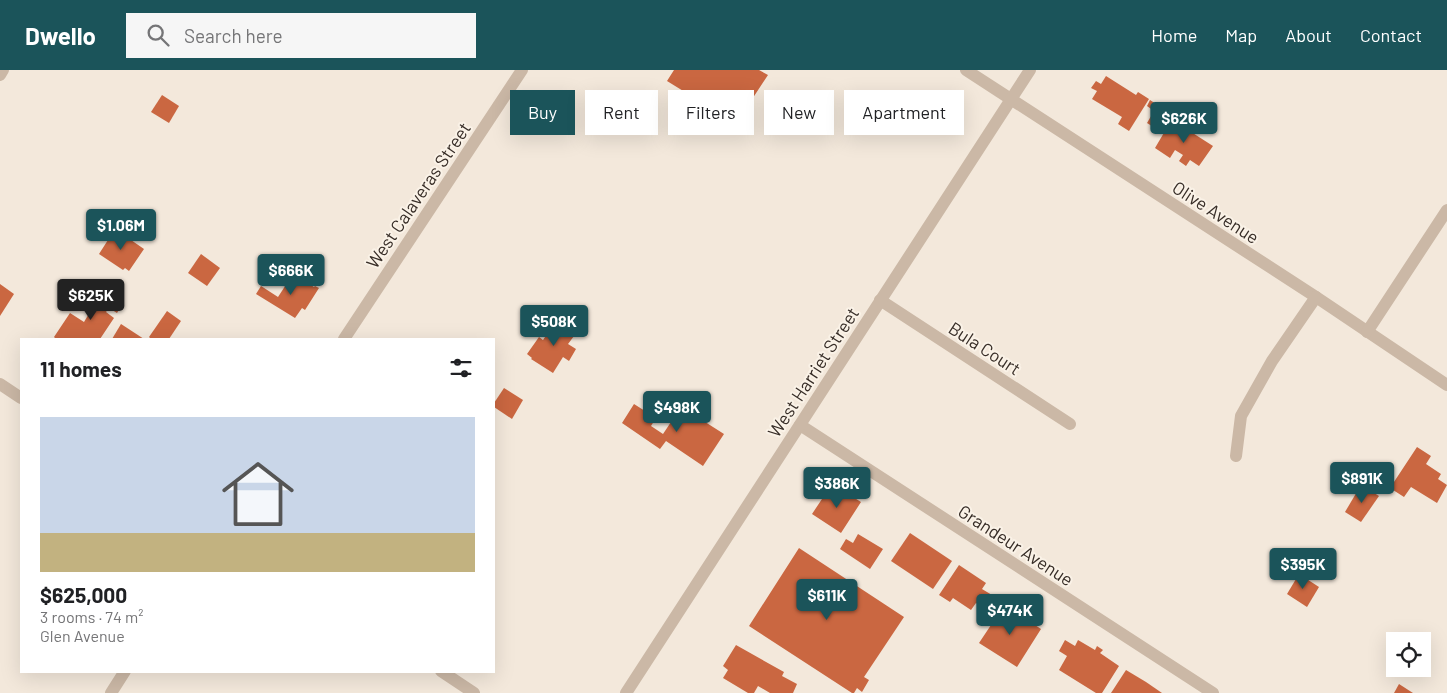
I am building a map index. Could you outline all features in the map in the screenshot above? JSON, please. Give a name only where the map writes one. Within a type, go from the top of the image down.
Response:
[{"type":"street","points":[[0,75],[3,70]]},
{"type":"street","name":"West Calaveras Street","points":[[345,338],[522,70]]},
{"type":"street","name":"Olive Avenue","points":[[966,70],[1316,297],[1447,385]]},
{"type":"street","name":"West Harriet Street","points":[[626,693],[1030,70]]},
{"type":"street","points":[[1367,332],[1447,210]]},
{"type":"street","points":[[1236,456],[1241,416],[1272,361],[1316,297]]},
{"type":"street","name":"Bula Court","points":[[880,300],[1070,424]]},
{"type":"street","points":[[0,384],[20,397]]},
{"type":"street","name":"Grandeur Avenue","points":[[800,425],[1213,693]]},
{"type":"street","points":[[111,693],[124,673]]},
{"type":"street","points":[[443,673],[474,693]]},
{"type":"building","points":[[674,70],[759,70],[768,75],[754,96],[754,90],[682,90],[667,81]]},
{"type":"building","points":[[1106,76],[1136,95],[1138,92],[1149,99],[1129,131],[1118,124],[1122,117],[1092,99],[1097,91],[1091,88],[1096,81],[1101,84]]},
{"type":"building","points":[[162,95],[179,106],[169,123],[151,112]]},
{"type":"building","points":[[1150,100],[1174,116],[1163,133],[1147,123],[1154,111],[1147,106]]},
{"type":"building","points":[[1180,118],[1191,126],[1188,130],[1213,146],[1199,166],[1190,160],[1186,166],[1179,161],[1183,155],[1175,150],[1170,158],[1155,148],[1165,131],[1170,134]]},
{"type":"building","points":[[115,229],[144,249],[129,271],[125,268],[123,270],[99,254]]},
{"type":"building","points":[[201,254],[220,268],[207,286],[188,273]]},
{"type":"building","points":[[293,274],[319,288],[305,310],[302,308],[295,318],[256,294],[261,286],[278,297]]},
{"type":"building","points":[[0,284],[14,294],[0,316]]},
{"type":"building","points":[[103,290],[123,303],[117,313],[109,308],[106,312],[114,318],[101,338],[54,337],[70,313],[84,322]]},
{"type":"building","points":[[167,311],[181,321],[170,338],[149,337]]},
{"type":"building","points":[[558,318],[577,332],[568,344],[576,349],[569,361],[563,357],[553,373],[531,359],[527,354],[539,337],[543,340]]},
{"type":"building","points":[[121,324],[142,338],[113,338]]},
{"type":"building","points":[[504,388],[523,400],[512,419],[495,408],[495,402]]},
{"type":"building","points":[[634,404],[656,418],[651,426],[663,434],[671,422],[674,424],[684,409],[724,434],[703,466],[666,441],[660,449],[622,423]]},
{"type":"building","points":[[1417,447],[1431,456],[1426,464],[1441,474],[1438,479],[1447,485],[1437,503],[1411,487],[1404,497],[1390,488]]},
{"type":"building","points":[[1361,485],[1379,496],[1361,522],[1345,512]]},
{"type":"building","points":[[837,486],[846,490],[845,492],[861,502],[841,533],[812,514],[824,496],[831,496]]},
{"type":"building","points":[[910,533],[952,561],[933,589],[891,561]]},
{"type":"building","points":[[858,534],[883,549],[870,569],[840,549],[846,539],[853,543]]},
{"type":"building","points":[[799,548],[904,617],[864,677],[869,680],[862,692],[857,688],[852,693],[749,626]]},
{"type":"building","points":[[959,565],[986,583],[982,589],[992,595],[983,608],[976,603],[971,610],[953,598],[950,602],[939,595]]},
{"type":"building","points":[[1299,574],[1319,587],[1307,607],[1287,594]]},
{"type":"building","points":[[1005,604],[1015,610],[1014,613],[1021,618],[1022,616],[1030,619],[1029,621],[1041,629],[1017,667],[979,643]]},
{"type":"building","points":[[1065,640],[1075,646],[1078,640],[1095,650],[1097,646],[1103,650],[1100,653],[1119,666],[1102,693],[1096,693],[1059,670],[1067,656],[1059,651]]},
{"type":"building","points":[[736,645],[784,672],[782,676],[797,684],[793,693],[770,693],[758,686],[754,693],[748,693],[723,678],[728,670],[723,666]]},
{"type":"building","points":[[1126,670],[1146,682],[1162,693],[1111,693]]},
{"type":"building","points":[[1399,684],[1413,693],[1394,693]]}]
